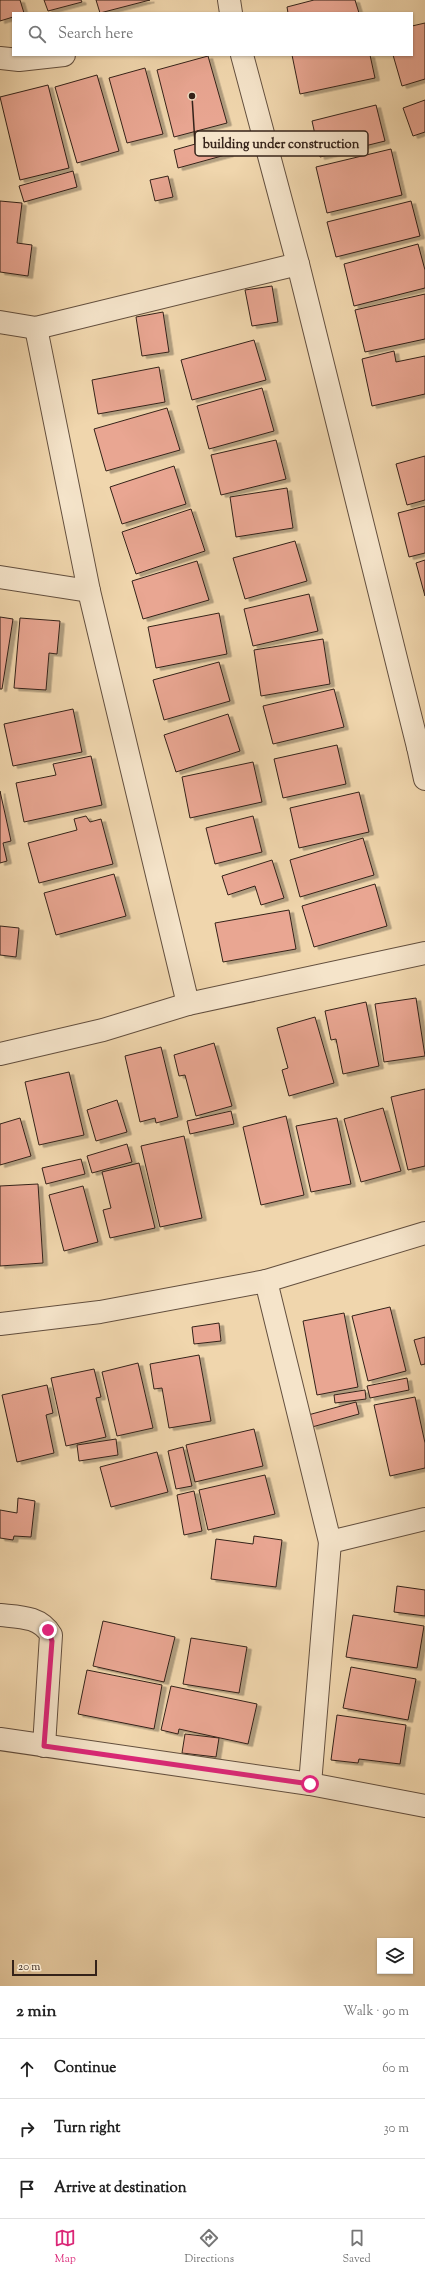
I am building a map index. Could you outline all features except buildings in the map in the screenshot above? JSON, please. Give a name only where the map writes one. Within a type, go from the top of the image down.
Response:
[{"type":"street","points":[[228,0],[231,12]]},
{"type":"street","points":[[0,58],[19,60],[55,56]]},
{"type":"street","points":[[242,56],[298,264],[422,747],[425,779]]},
{"type":"street","points":[[0,322],[36,328],[298,264]]},
{"type":"street","points":[[36,328],[89,591],[188,1004]]},
{"type":"street","points":[[0,577],[89,591]]},
{"type":"street","points":[[0,1054],[103,1030],[188,1004],[425,953]]},
{"type":"street","points":[[0,1324],[100,1312],[266,1281],[425,1233]]},
{"type":"street","points":[[266,1281],[330,1542],[310,1784]]},
{"type":"street","points":[[330,1542],[425,1520]]},
{"type":"street","points":[[0,1615],[36,1621],[43,1624],[51,1635],[44,1746]]},
{"type":"street","points":[[0,1740],[310,1784],[425,1806]]},
{"type":"place","name":"building under construction","points":[[192,96]]},
{"type":"route","points":[[48,1630],[52,1641],[44,1746],[310,1784]]}]
